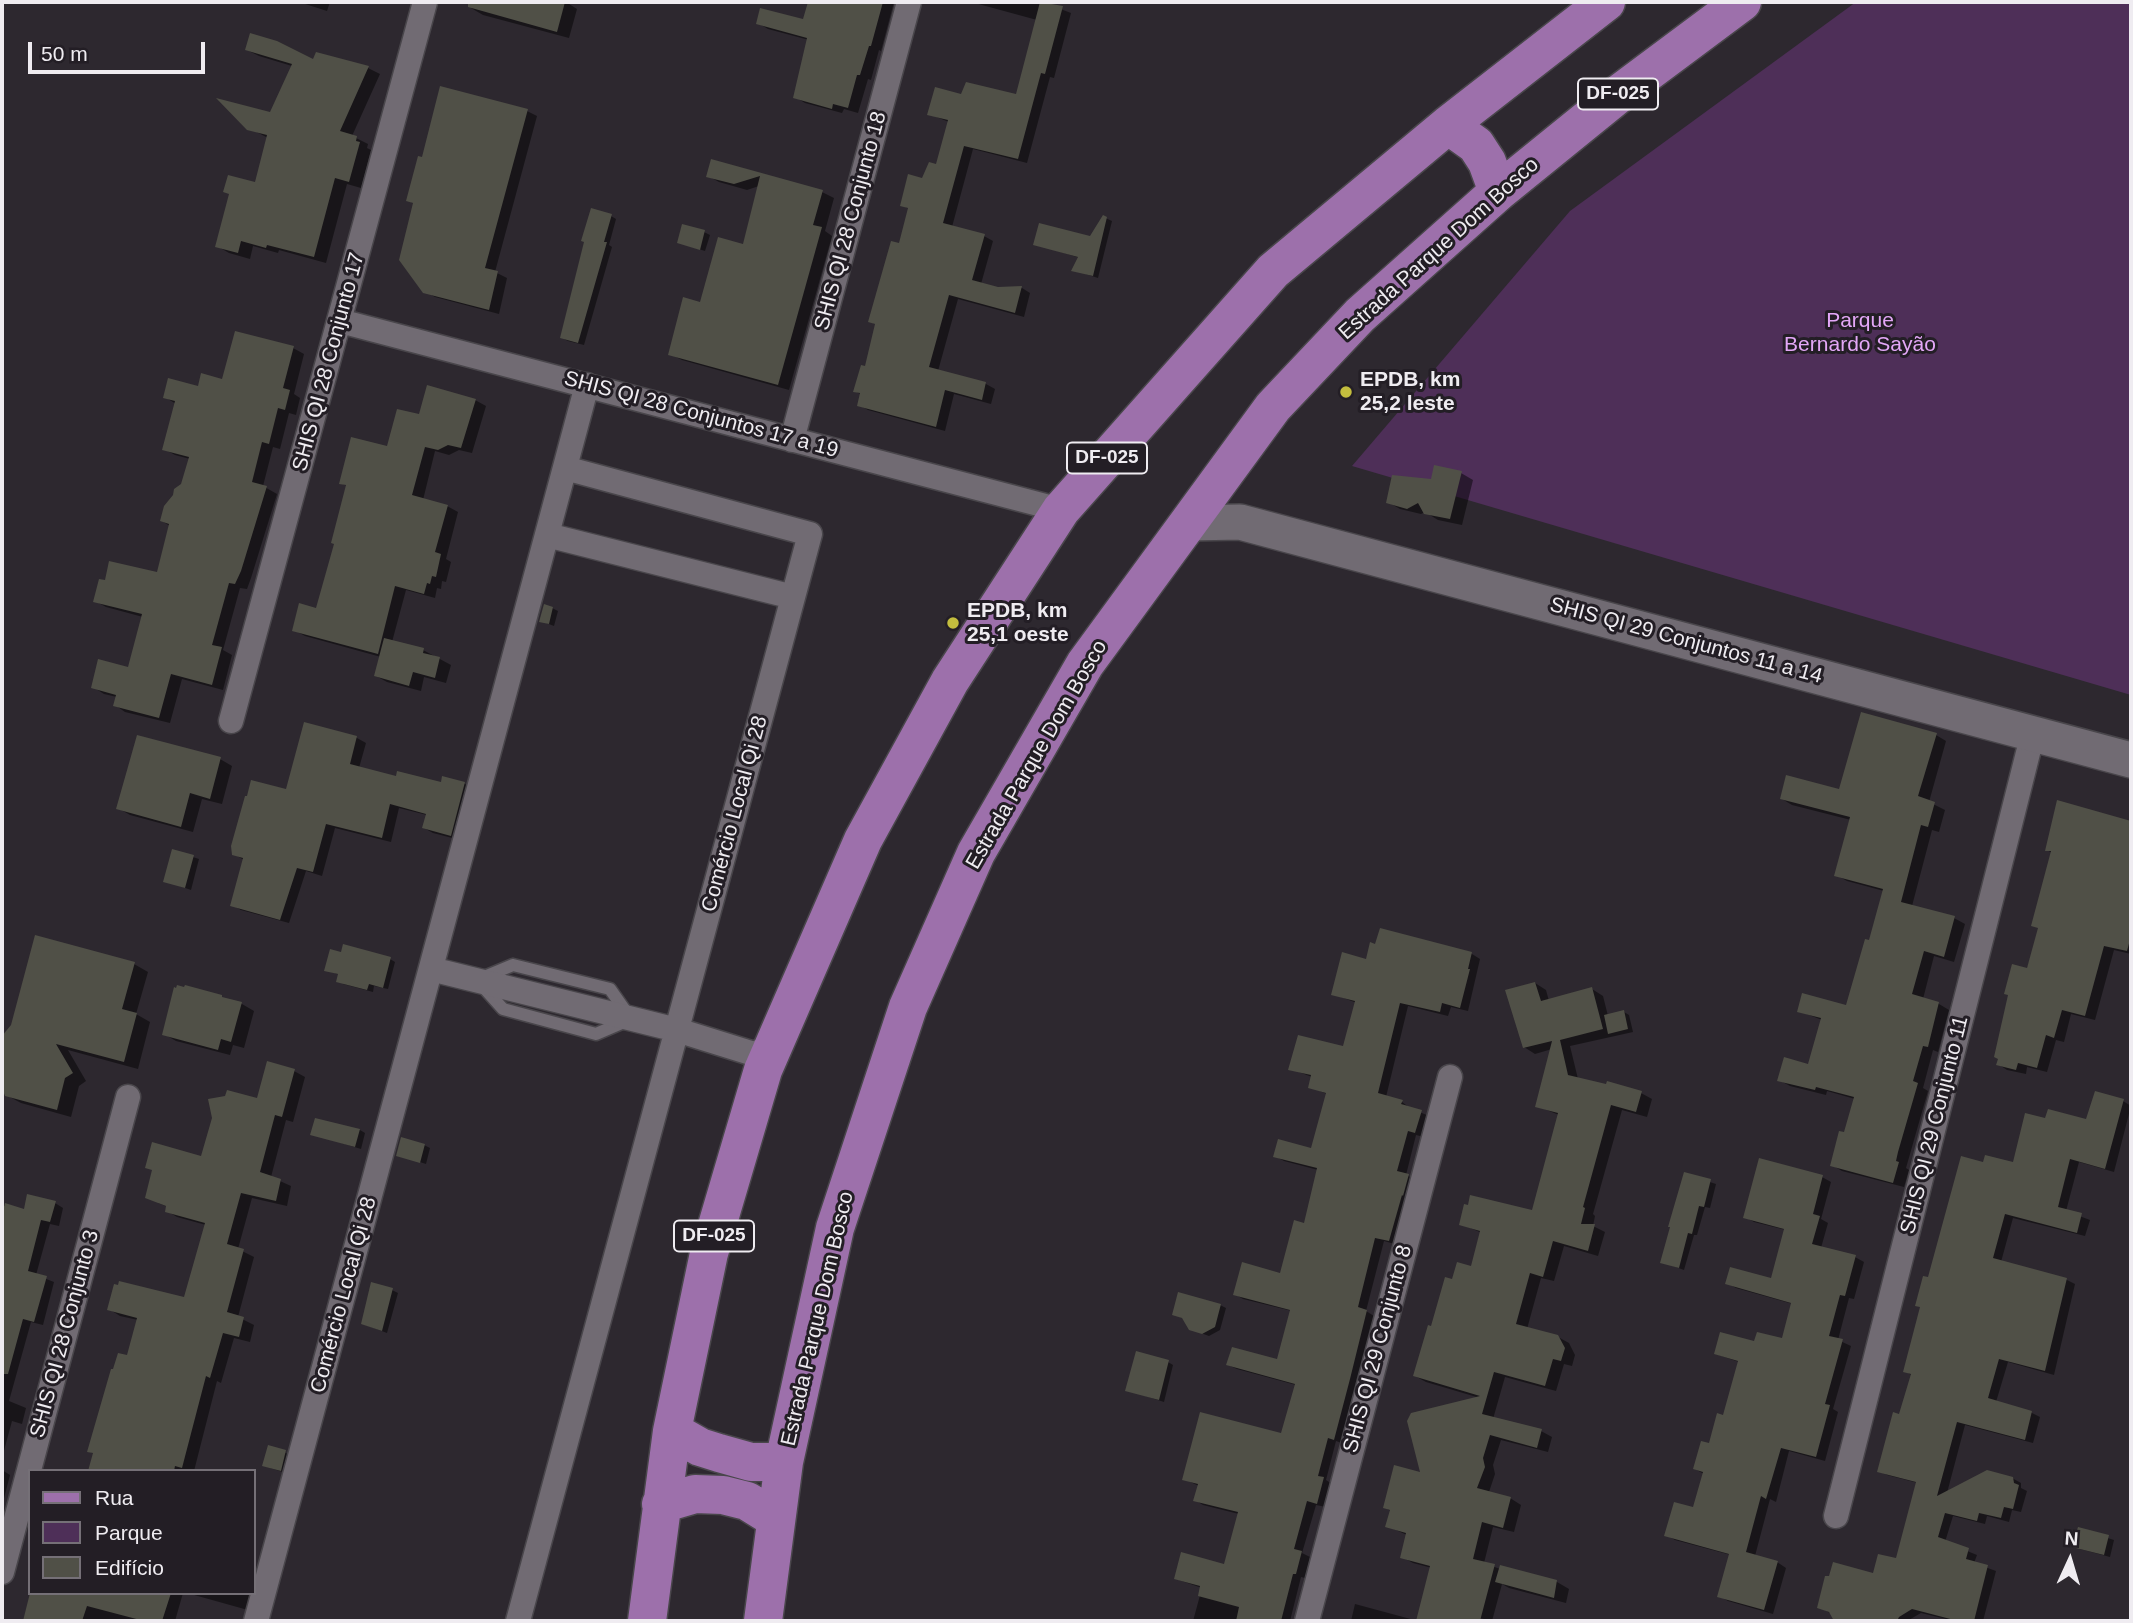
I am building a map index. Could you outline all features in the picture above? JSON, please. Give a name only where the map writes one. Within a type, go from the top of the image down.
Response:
[{"type":"main road","name":"DF-025","points":[[647,1621],[672,1431],[709,1253],[764,1056],[863,839],[950,681],[1061,510],[1273,271],[1448,125],[1606,2]]},
{"type":"main road","name":"Estrada Parque Dom Bosco","points":[[763,1621],[784,1461],[835,1228],[908,1007],[976,853],[1079,676],[1273,407],[1360,315],[1498,192],[1619,93],[1741,2]]},
{"type":"main road","points":[[1448,125],[1476,145],[1487,162],[1498,192]]},
{"type":"main road","points":[[672,1431],[700,1447],[751,1462],[784,1461]]},
{"type":"main road","points":[[661,1503],[695,1494],[723,1495],[747,1500],[776,1519]]},
{"type":"street","name":"SHIS QI 28 Conjunto 17","points":[[231,721],[425,2]]},
{"type":"street","name":"SHIS QI 28 Conjunto 18","points":[[792,440],[909,2]]},
{"type":"street","name":"SHIS QI 28 Conjuntos 17 a 19","points":[[340,321],[1061,510]]},
{"type":"street","name":"Comércio Local Qi 28","points":[[256,1621],[587,385]]},
{"type":"street","name":"Comércio Local Qi 28","points":[[518,1621],[810,534],[565,468]]},
{"type":"street","points":[[1215,488],[1240,522]]},
{"type":"street","name":"SHIS QI 29 Conjuntos 11 a 14","points":[[1189,523],[1240,522],[2131,760]]},
{"type":"street","points":[[547,536],[793,597]]},
{"type":"street","name":"SHIS QI 29 Conjunto 11","points":[[1836,1516],[2034,733]]},
{"type":"street","points":[[431,969],[677,1031],[764,1056]]},
{"type":"street","name":"SHIS QI 29 Conjunto 8","points":[[1307,1621],[1450,1077]]},
{"type":"street","name":"SHIS QI 28 Conjunto 3","points":[[29,1469],[128,1097]]},
{"type":"street","name":"SHIS QI 28 Conjunto 3","points":[[2,1572],[28,1474]]},
{"type":"green space","name":"Parque Bernardo Sayão","points":[[1856,2],[2131,2],[2131,695],[1352,466],[1570,211]]},
{"type":"building","points":[[468,2],[565,2],[557,32],[468,7]]},
{"type":"building","points":[[808,2],[883,2],[871,46],[860,75],[857,75],[848,108],[833,104],[832,109],[793,98],[807,38],[756,24],[760,8],[803,19]]},
{"type":"building","points":[[1040,2],[1063,6],[1045,74],[1041,73],[1018,159],[964,146],[943,223],[985,234],[972,280],[998,287],[1022,286],[1015,313],[949,295],[929,367],[986,382],[982,400],[945,390],[936,427],[857,406],[860,393],[853,392],[861,365],[865,366],[875,324],[868,322],[891,241],[899,243],[908,208],[900,206],[908,174],[922,178],[929,162],[936,164],[948,120],[927,115],[935,87],[961,94],[966,82],[1016,94]]},
{"type":"building","points":[[250,33],[277,41],[313,59],[316,52],[369,66],[340,131],[357,136],[356,141],[360,142],[349,182],[335,178],[314,257],[241,241],[238,253],[215,247],[229,194],[223,192],[228,175],[255,182],[267,135],[247,130],[216,98],[270,112],[292,64],[245,50]]},
{"type":"building","points":[[440,86],[528,109],[485,268],[498,271],[489,310],[423,293],[399,260],[413,203],[406,201],[418,156],[422,157]]},
{"type":"building","points":[[711,159],[823,190],[813,225],[822,227],[778,385],[668,355],[683,297],[700,302],[718,237],[743,244],[760,176],[734,184],[706,177]]},
{"type":"building","points":[[591,208],[612,214],[604,242],[607,242],[578,343],[560,338]]},
{"type":"building","points":[[1103,215],[1107,217],[1093,276],[1071,271],[1078,257],[1033,245],[1039,223],[1090,236]]},
{"type":"building","points":[[682,224],[705,230],[700,250],[677,243]]},
{"type":"building","points":[[235,331],[294,346],[283,388],[290,390],[285,410],[278,408],[269,444],[262,442],[252,482],[267,486],[241,571],[235,584],[229,583],[212,645],[222,647],[212,685],[171,674],[159,718],[113,706],[116,695],[91,688],[98,659],[128,667],[142,614],[93,602],[99,579],[105,580],[109,561],[157,572],[169,524],[160,521],[164,506],[173,495],[174,489],[181,484],[189,457],[162,450],[175,401],[163,398],[168,378],[198,386],[201,373],[222,379]]},
{"type":"building","points":[[427,385],[476,399],[461,448],[448,445],[438,450],[425,447],[412,495],[448,505],[435,552],[441,554],[436,577],[432,576],[430,584],[427,583],[424,594],[395,586],[378,654],[292,631],[299,603],[316,608],[334,544],[331,543],[346,485],[339,484],[351,437],[387,446],[397,409],[419,414]]},
{"type":"building","points":[[1434,465],[1462,471],[1450,519],[1424,514],[1418,503],[1407,509],[1386,503],[1392,475],[1431,479]]},
{"type":"building","points":[[544,604],[553,607],[549,624],[539,622]]},
{"type":"building","points":[[384,638],[424,648],[423,653],[440,657],[435,678],[413,672],[409,686],[374,676]]},
{"type":"building","points":[[1861,712],[1937,733],[1918,796],[1935,802],[1928,827],[1921,825],[1901,902],[1955,916],[1944,957],[1924,951],[1912,994],[1939,1002],[1928,1047],[1923,1046],[1913,1081],[1918,1083],[1898,1152],[1896,1161],[1899,1162],[1893,1183],[1830,1166],[1839,1131],[1844,1132],[1854,1097],[1777,1081],[1784,1057],[1808,1064],[1821,1018],[1797,1012],[1802,993],[1846,1005],[1865,939],[1869,940],[1883,889],[1834,876],[1850,817],[1780,799],[1786,775],[1839,789]]},
{"type":"building","points":[[304,722],[357,736],[350,764],[396,776],[397,771],[441,782],[442,776],[465,782],[451,836],[422,828],[426,814],[390,804],[382,838],[326,824],[313,872],[297,868],[280,920],[230,906],[243,858],[232,855],[231,846],[251,780],[286,789]]},
{"type":"building","points":[[137,735],[221,757],[210,799],[190,793],[181,827],[116,809]]},
{"type":"building","points":[[2057,800],[2131,821],[2131,936],[2127,951],[2104,946],[2085,1016],[2062,1010],[2054,1038],[2046,1035],[2037,1068],[2018,1063],[2016,1070],[1996,1065],[1998,1059],[1994,1057],[2008,995],[2004,994],[2012,964],[2027,968],[2038,928],[2031,926],[2051,851],[2045,851]]},
{"type":"building","points":[[172,849],[194,855],[185,888],[163,882]]},
{"type":"building","points":[[1380,928],[1472,952],[1470,969],[1460,1008],[1442,1003],[1440,1012],[1400,1003],[1378,1093],[1403,1100],[1401,1104],[1422,1110],[1415,1133],[1408,1131],[1397,1171],[1409,1174],[1389,1241],[1375,1238],[1358,1307],[1367,1310],[1334,1440],[1328,1438],[1318,1476],[1324,1477],[1317,1504],[1307,1501],[1294,1549],[1302,1551],[1281,1621],[1236,1621],[1239,1607],[1198,1596],[1200,1586],[1174,1579],[1181,1552],[1224,1564],[1238,1512],[1193,1501],[1198,1484],[1182,1480],[1200,1412],[1281,1433],[1295,1384],[1226,1365],[1232,1347],[1277,1359],[1290,1310],[1233,1295],[1242,1262],[1280,1273],[1294,1220],[1304,1223],[1317,1168],[1273,1157],[1278,1139],[1311,1148],[1326,1093],[1308,1088],[1311,1075],[1288,1070],[1298,1035],[1343,1046],[1355,1001],[1331,995],[1342,952],[1366,959],[1370,942],[1375,944]]},
{"type":"building","points":[[35,935],[135,962],[122,1009],[137,1013],[124,1062],[56,1044],[73,1073],[65,1078],[57,1110],[5,1096],[2,1088],[2,1036],[11,1025]]},
{"type":"building","points":[[343,944],[391,957],[383,988],[369,984],[367,990],[336,982],[338,974],[324,971],[330,949],[341,952]]},
{"type":"building","points":[[1535,982],[1541,1001],[1592,987],[1603,1029],[1560,1040],[1568,1075],[1606,1084],[1607,1081],[1642,1091],[1636,1112],[1611,1105],[1583,1207],[1585,1208],[1581,1224],[1595,1224],[1588,1251],[1553,1241],[1543,1277],[1530,1273],[1516,1324],[1558,1335],[1565,1348],[1561,1361],[1553,1359],[1545,1386],[1494,1372],[1482,1414],[1542,1429],[1537,1448],[1490,1435],[1483,1458],[1485,1467],[1477,1488],[1511,1497],[1503,1528],[1482,1522],[1473,1559],[1495,1564],[1480,1621],[1416,1621],[1430,1566],[1400,1558],[1406,1533],[1385,1527],[1390,1510],[1383,1508],[1394,1465],[1420,1472],[1407,1421],[1411,1413],[1480,1396],[1413,1376],[1445,1277],[1452,1279],[1457,1262],[1471,1266],[1480,1231],[1459,1225],[1464,1204],[1468,1205],[1470,1195],[1532,1210],[1558,1113],[1535,1107],[1552,1041],[1523,1048],[1505,990]]},
{"type":"building","points":[[177,985],[242,1002],[231,1042],[221,1039],[218,1050],[162,1035],[174,987]]},
{"type":"building","points":[[1624,1010],[1628,1029],[1608,1034],[1604,1015]]},
{"type":"building","points":[[267,1061],[295,1069],[282,1117],[275,1115],[260,1172],[281,1179],[276,1201],[241,1193],[227,1244],[244,1249],[227,1312],[244,1317],[239,1337],[223,1333],[210,1378],[206,1376],[182,1468],[89,1469],[93,1453],[87,1452],[111,1369],[118,1353],[127,1355],[137,1318],[107,1310],[114,1284],[118,1285],[119,1281],[184,1297],[205,1223],[165,1212],[166,1206],[145,1198],[152,1170],[145,1168],[152,1142],[201,1156],[212,1118],[208,1099],[225,1096],[227,1090],[257,1098]]},
{"type":"building","points":[[2095,1091],[2124,1099],[2105,1169],[2070,1159],[2058,1207],[2082,1213],[2077,1233],[2005,1214],[1993,1258],[2067,1278],[2045,1371],[1999,1359],[1988,1398],[2032,1411],[2025,1440],[1957,1422],[1937,1496],[1987,1470],[2013,1477],[2014,1483],[2019,1485],[2013,1509],[2004,1507],[2001,1518],[1979,1513],[1977,1521],[1945,1513],[1938,1537],[1969,1548],[1966,1559],[1988,1565],[1974,1621],[1958,1621],[1912,1609],[1897,1621],[1834,1621],[1829,1612],[1817,1608],[1825,1576],[1829,1576],[1833,1562],[1873,1573],[1878,1554],[1896,1558],[1916,1482],[1877,1472],[1893,1412],[1899,1414],[1911,1374],[1903,1372],[1920,1307],[1915,1306],[1923,1276],[1928,1277],[1961,1156],[1983,1162],[1985,1155],[2013,1162],[2025,1113],[2045,1118],[2048,1109],[2086,1119]]},
{"type":"building","points":[[315,1118],[360,1129],[355,1147],[310,1135]]},
{"type":"building","points":[[401,1137],[425,1144],[420,1163],[396,1156]]},
{"type":"building","points":[[1759,1158],[1823,1175],[1813,1214],[1820,1216],[1812,1244],[1856,1255],[1845,1296],[1840,1295],[1829,1336],[1843,1339],[1825,1404],[1830,1405],[1816,1457],[1781,1448],[1766,1499],[1761,1496],[1746,1552],[1778,1561],[1764,1610],[1717,1597],[1729,1554],[1664,1536],[1674,1502],[1693,1507],[1703,1472],[1693,1469],[1701,1441],[1709,1443],[1717,1413],[1723,1415],[1738,1361],[1714,1354],[1720,1332],[1754,1341],[1757,1332],[1782,1338],[1791,1303],[1725,1284],[1730,1267],[1771,1278],[1784,1229],[1743,1218]]},
{"type":"building","points":[[1684,1172],[1711,1179],[1704,1207],[1699,1206],[1692,1234],[1688,1233],[1679,1268],[1660,1263]]},
{"type":"building","points":[[27,1194],[56,1201],[50,1222],[41,1220],[28,1271],[47,1276],[34,1322],[23,1319],[8,1374],[2,1374],[2,1214],[5,1203],[24,1209]]},
{"type":"building","points":[[371,1282],[393,1288],[382,1331],[361,1324]]},
{"type":"building","points":[[1178,1292],[1221,1304],[1215,1327],[1202,1334],[1189,1330],[1182,1318],[1172,1315]]},
{"type":"building","points":[[1136,1351],[1169,1360],[1159,1400],[1125,1391]]},
{"type":"building","points":[[268,1445],[286,1450],[281,1471],[262,1466]]},
{"type":"building","points":[[2078,1527],[2109,1535],[2104,1555],[2072,1547]]},
{"type":"building","points":[[1500,1565],[1557,1580],[1554,1598],[1495,1582]]},
{"type":"building","points":[[30,1595],[170,1595],[162,1621],[144,1621],[87,1606],[82,1621],[23,1621]]},
{"type":"place","name":"EPDB, km 25,2 leste","points":[[1346,392]]},
{"type":"place","name":"EPDB, km 25,1 oeste","points":[[953,623]]}]
